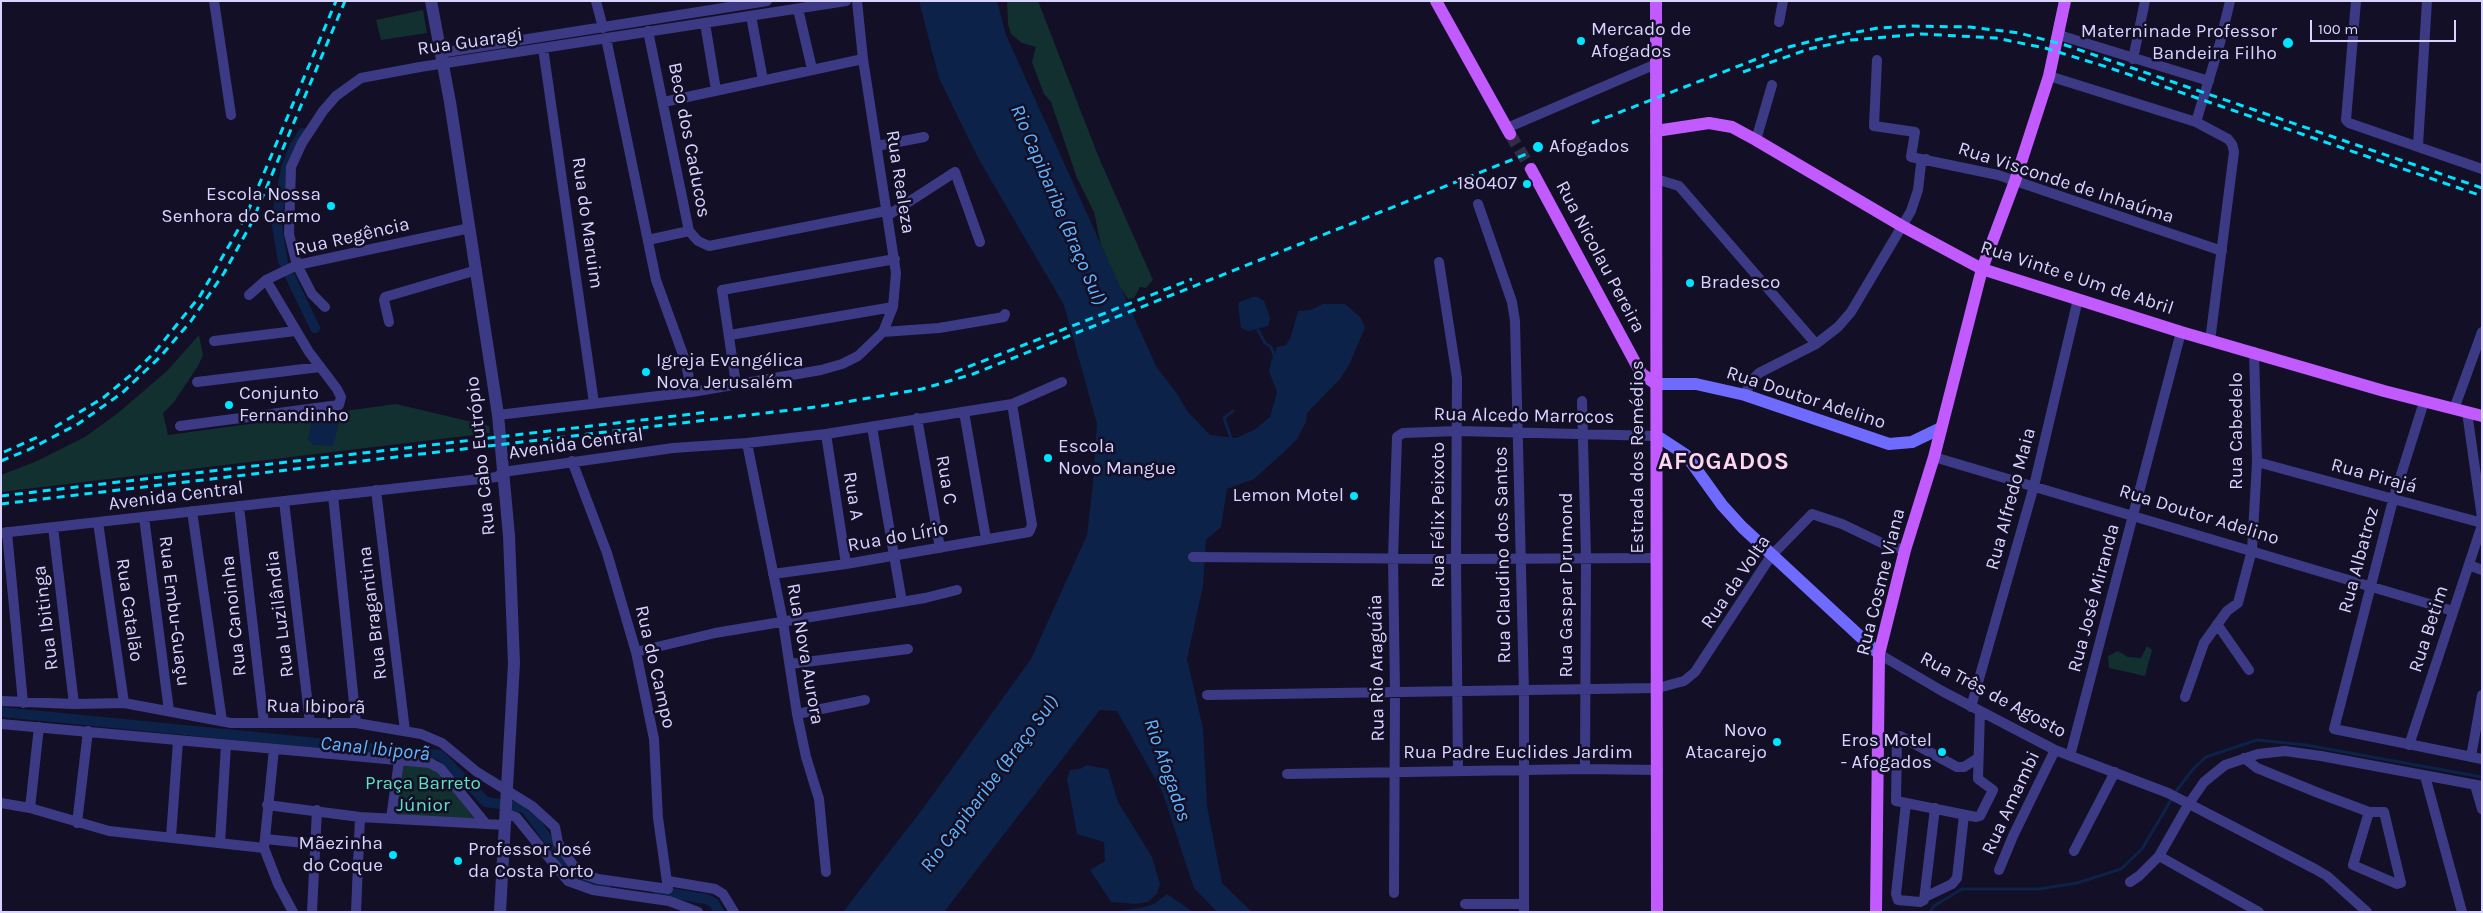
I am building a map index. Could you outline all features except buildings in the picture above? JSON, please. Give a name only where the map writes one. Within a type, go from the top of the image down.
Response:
[{"type":"main road","points":[[1436,1],[1509,131]]},
{"type":"main road","name":"Estrada dos Remédios","points":[[1656,1],[1657,912]]},
{"type":"main road","name":"Rua Cosme Viana","points":[[1876,912],[1878,654],[1905,550],[1934,457],[1982,269],[2015,181],[2050,76],[2065,1]]},
{"type":"main road","name":"Rua Vinte e Um de Abril","points":[[1656,131],[1720,124],[1756,140],[1902,226],[1982,269],[2210,341],[2424,402],[2482,416]]},
{"type":"main road","name":"Rua Nicolau Pereira","points":[[1531,169],[1636,364],[1642,374],[1656,384]]},
{"type":"main road","name":"Rua Doutor Adelino","points":[[1656,384],[1696,384],[1745,395],[1889,444],[1912,442],[1941,428]]},
{"type":"main road","name":"Rua Três de Agosto","points":[[1657,436],[1686,455],[1722,505],[1771,556],[1878,654]]},
{"type":"street","points":[[214,1],[231,115]]},
{"type":"street","name":"Rua Cabo Eutrópio","points":[[431,1],[477,270],[498,415],[503,472],[514,637],[500,912]]},
{"type":"street","points":[[596,1],[603,28]]},
{"type":"street","points":[[442,58],[603,28],[767,1]]},
{"type":"street","name":"Rua Guaragi","points":[[324,307],[312,294],[296,265],[288,234],[291,167],[302,143],[323,111],[336,96],[361,78],[442,58],[543,48],[846,1]]},
{"type":"street","name":"Rua Realeza","points":[[857,1],[886,214],[896,273],[893,307],[883,332],[858,356]]},
{"type":"street","points":[[1779,22],[1783,1]]},
{"type":"street","points":[[2133,59],[2145,1]]},
{"type":"street","points":[[2196,122],[2230,1]]},
{"type":"street","points":[[2356,1],[2345,116],[2349,123],[2418,145],[2482,169]]},
{"type":"street","points":[[2418,145],[2427,1]]},
{"type":"street","points":[[798,9],[812,69]]},
{"type":"street","points":[[751,16],[763,80]]},
{"type":"street","points":[[705,23],[716,90]]},
{"type":"street","name":"Beco dos Caducos","points":[[648,31],[689,231],[698,241],[709,246],[886,214]]},
{"type":"street","points":[[2059,36],[2208,81]]},
{"type":"street","points":[[606,38],[656,280],[685,360],[692,392]]},
{"type":"street","name":"Rua do Maruim","points":[[543,48],[594,402]]},
{"type":"street","points":[[664,102],[864,59]]},
{"type":"street","name":"Rua Visconde de Inhaúma","points":[[1877,60],[1874,126],[1915,132],[1911,157],[2015,181],[2222,251]]},
{"type":"street","points":[[1509,131],[1656,64]]},
{"type":"street","points":[[2050,76],[2196,122],[2228,139],[2234,152],[2210,341]]},
{"type":"street","points":[[1756,140],[1772,85]]},
{"type":"street","points":[[877,146],[924,137]]},
{"type":"street","points":[[1745,395],[1751,381],[1759,373],[1816,344],[1838,327],[1851,312],[1915,202],[1921,164],[1926,159]]},
{"type":"street","points":[[886,214],[955,172],[980,242]]},
{"type":"street","points":[[1656,179],[1672,182],[1679,186],[1816,344]]},
{"type":"street","name":"Rua Claudino dos Santos","points":[[1478,204],[1512,302],[1515,321],[1524,692],[1524,908]]},
{"type":"street","name":"Rua Regência","points":[[248,295],[266,280],[296,265],[470,228]]},
{"type":"street","points":[[648,240],[689,231]]},
{"type":"street","points":[[736,384],[722,290],[895,259]]},
{"type":"street","name":"Rua Félix Peixoto","points":[[1439,262],[1457,378],[1458,771]]},
{"type":"street","points":[[389,322],[385,297],[477,270]]},
{"type":"street","points":[[180,426],[337,406],[341,402],[337,389],[295,331],[266,280]]},
{"type":"street","name":"Rua Alfredo Maia","points":[[1964,815],[1980,816],[1993,792],[1992,789],[1978,778],[1976,709],[2034,486],[2078,299]]},
{"type":"street","points":[[730,336],[893,307]]},
{"type":"street","points":[[883,332],[939,328],[1004,317],[1005,314]]},
{"type":"street","points":[[214,341],[295,331]]},
{"type":"street","name":"Rua José Miranda","points":[[2070,756],[2181,332]]},
{"type":"street","points":[[2454,408],[2482,332]]},
{"type":"street","name":"Rua Cabedelo","points":[[2185,697],[2204,643],[2227,611],[2238,602],[2252,550],[2257,462],[2254,352]]},
{"type":"street","name":"Avenida Central","points":[[498,415],[594,402],[692,392],[821,370],[842,364],[858,356]]},
{"type":"street","points":[[197,382],[320,367]]},
{"type":"street","name":"Avenida Central","points":[[4,533],[497,477],[503,472],[672,448],[747,443],[826,434],[1012,404],[1062,382]]},
{"type":"street","name":"Rua Gaspar Drumond","points":[[1582,401],[1586,558],[1585,769]]},
{"type":"street","name":"Rua Albatroz","points":[[2409,745],[2334,729],[2393,500],[2424,402]]},
{"type":"street","name":"Rua do Lírio","points":[[773,574],[895,556],[1028,532],[1032,525],[1012,404]]},
{"type":"street","points":[[964,412],[986,540]]},
{"type":"street","points":[[2467,412],[2482,518]]},
{"type":"street","name":"Rua C","points":[[917,418],[940,548]]},
{"type":"street","points":[[872,427],[902,602]]},
{"type":"street","name":"Rua Alcedo Marrocos","points":[[1396,442],[1397,437],[1403,433],[1458,431],[1657,436]]},
{"type":"street","name":"Rua A","points":[[826,434],[846,564]]},
{"type":"street","name":"Rua Rio Araguáia","points":[[1394,893],[1395,692],[1393,558],[1396,442]]},
{"type":"street","name":"Rua Nova Aurora","points":[[747,443],[783,622],[797,714],[806,757],[819,799],[826,872]]},
{"type":"street","name":"Rua Doutor Adelino","points":[[1934,457],[2453,611]]},
{"type":"street","name":"Rua do Campo","points":[[572,461],[606,553],[636,652],[654,739],[658,818],[668,885]]},
{"type":"street","name":"Rua Pirajá","points":[[2257,462],[2482,524]]},
{"type":"street","name":"Rua Bragantina","points":[[376,490],[405,732]]},
{"type":"street","points":[[333,495],[356,723]]},
{"type":"street","name":"Rua Luzilândia","points":[[284,501],[310,722]]},
{"type":"street","name":"Rua Canoinha","points":[[239,506],[264,723]]},
{"type":"street","points":[[192,512],[222,721]]},
{"type":"street","name":"Rua da Volta","points":[[1207,695],[1458,691],[1524,692],[1658,688],[1684,681],[1695,672],[1771,556],[1812,514],[1842,524],[1880,543],[1905,550]]},
{"type":"street","name":"Rua Embu-Guaçu","points":[[144,517],[169,711]]},
{"type":"street","name":"Rua Catalão","points":[[98,522],[124,703]]},
{"type":"street","name":"Rua Betim","points":[[2409,745],[2482,524]]},
{"type":"street","name":"Rua Ibitinga","points":[[53,527],[74,704]]},
{"type":"street","points":[[4,533],[23,703]]},
{"type":"street","points":[[1192,557],[1657,558]]},
{"type":"street","points":[[2469,564],[2482,570]]},
{"type":"street","points":[[636,652],[715,633],[902,602],[957,590]]},
{"type":"street","points":[[2217,624],[2249,670]]},
{"type":"street","points":[[790,664],[908,649]]},
{"type":"street","name":"Rua Três de Agosto","points":[[1878,654],[1976,709],[2055,750],[2168,793],[2327,876],[2367,912]]},
{"type":"street","points":[[2471,757],[2482,696]]},
{"type":"street","points":[[797,714],[865,700]]},
{"type":"street","name":"Rua Ibiporã","points":[[1,701],[74,704],[124,703],[222,721],[356,723],[421,734],[442,743],[476,772],[532,806],[555,827],[558,843],[576,868],[586,876],[598,879],[715,889],[723,894],[734,912]]},
{"type":"street","points":[[1,724],[436,766],[486,824]]},
{"type":"street","points":[[30,808],[39,727]]},
{"type":"street","points":[[77,823],[88,731]]},
{"type":"street","points":[[1906,804],[1896,894],[1898,900],[1920,902],[1925,897],[1952,884],[1957,878],[1964,815],[1906,804],[1896,800],[1898,737],[1905,737],[1957,767],[1964,767],[1978,758]]},
{"type":"street","points":[[171,837],[178,741]]},
{"type":"street","points":[[220,843],[226,745]]},
{"type":"street","points":[[2409,745],[2482,759]]},
{"type":"street","points":[[274,749],[267,805],[265,843],[278,884],[293,912]]},
{"type":"street","name":"Rua Amambi","points":[[1999,870],[2013,836],[2055,750]]},
{"type":"street","points":[[2130,882],[2139,876],[2159,856],[2186,803],[2204,782],[2214,773],[2244,758],[2268,751],[2284,752],[2479,785],[2482,809]]},
{"type":"street","points":[[2244,758],[2262,770],[2369,812],[2381,811],[2386,816],[2401,883],[2397,884],[2353,865],[2369,812]]},
{"type":"street","points":[[391,818],[399,761]]},
{"type":"street","name":"Rua Padre Euclides Jardim","points":[[1287,774],[1395,771],[1658,770]]},
{"type":"street","points":[[2074,851],[2114,772]]},
{"type":"street","points":[[2425,776],[2462,910]]},
{"type":"street","points":[[1,803],[30,808],[77,823],[125,834],[220,843],[314,844]]},
{"type":"street","points":[[267,805],[318,810],[360,817],[486,824],[516,817],[568,881],[592,890],[669,901],[698,912]]},
{"type":"street","points":[[1925,897],[1935,808]]},
{"type":"street","points":[[312,912],[314,844],[318,810]]},
{"type":"street","points":[[356,912],[360,817]]},
{"type":"street","points":[[2159,856],[2259,912]]},
{"type":"street","points":[[1465,904],[1524,908]]},
{"type":"green space","points":[[1007,1],[1038,1],[1099,158],[1153,280],[1146,288],[1140,287],[1134,298],[1128,299],[1119,286],[1101,245],[1094,212],[1077,178],[1051,102],[1044,94],[1032,62],[1036,47],[1022,43],[1011,34],[1008,24]]},
{"type":"green space","points":[[423,10],[427,33],[381,40],[376,20]]},
{"type":"green space","points":[[199,335],[203,355],[198,366],[174,402],[163,413],[168,435],[396,404],[489,426],[490,433],[1,492],[1,475],[37,461],[85,437],[118,413],[167,371]]},
{"type":"green space","points":[[2147,646],[2152,650],[2145,676],[2109,668],[2108,656],[2118,651],[2128,657],[2141,658]]},
{"type":"green space","name":"Praça Barreto Júnior","points":[[401,758],[433,765],[481,824],[394,819]]},
{"type":"water","points":[[919,1],[997,1],[1006,35],[1157,368],[1176,392],[1188,412],[1210,435],[1236,438],[1254,430],[1270,417],[1277,392],[1269,371],[1271,362],[1277,347],[1286,345],[1291,336],[1298,311],[1310,310],[1323,304],[1345,304],[1361,318],[1365,328],[1349,365],[1340,379],[1307,413],[1306,422],[1297,439],[1254,479],[1227,489],[1221,527],[1206,540],[1203,586],[1187,659],[1203,728],[1207,806],[1222,883],[1252,912],[1217,912],[1194,888],[1162,791],[1117,711],[1100,710],[944,912],[843,912],[924,807],[1031,659],[1087,535],[1093,483],[1097,424],[1064,305],[978,158],[939,78]]},
{"type":"water","points":[[1258,297],[1264,301],[1270,318],[1268,326],[1248,331],[1241,328],[1238,306],[1239,302]]},
{"type":"water","points":[[339,423],[333,446],[313,445],[308,439],[311,424]]},
{"type":"water","points":[[1086,765],[1108,769],[1118,802],[1152,857],[1160,884],[1157,894],[1148,902],[1136,904],[1111,902],[1090,870],[1105,861],[1104,842],[1077,834],[1067,779],[1070,770],[1080,769]]},
{"type":"water","points":[[1167,894],[1193,912],[1112,912],[1145,907],[1154,904]]},
{"type":"waterway","points":[[283,262],[276,220],[286,168],[294,147],[303,133]]},
{"type":"waterway","points":[[289,274],[315,328]]},
{"type":"waterway","points":[[1258,330],[1265,343],[1271,347],[1275,358]]},
{"type":"waterway","points":[[1232,441],[1224,418],[1233,411]]},
{"type":"waterway","name":"Canal Ibiporã","points":[[1,712],[440,755],[486,802],[525,808],[568,866],[593,883],[606,884]]},
{"type":"waterway","points":[[1930,912],[1934,906],[1962,889],[2039,889],[2077,883],[2121,869],[2142,849],[2177,790],[2194,768],[2206,757],[2257,740],[2306,745],[2482,777]]},
{"type":"waterway","name":"Canal Ibiporã","points":[[658,891],[706,899],[714,903],[719,912]]},
{"type":"tunnel","points":[[1510,134],[1531,169]]},
{"type":"railway","points":[[55,427],[103,398],[132,374],[154,353],[200,296],[246,216],[336,1]]},
{"type":"railway","points":[[1,461],[28,450],[78,424],[122,393],[160,357],[191,321],[224,273],[252,222],[345,1]]},
{"type":"railway","points":[[1592,123],[1785,48],[1820,39],[1878,28],[1910,26],[1970,27],[2019,33],[2065,45],[2482,188]]},
{"type":"railway","points":[[1743,72],[1809,49],[1851,40],[1921,34],[1996,38],[2045,48],[2107,67],[2482,196]]},
{"type":"railway","points":[[1,504],[816,407],[922,389],[973,374],[1529,153]]},
{"type":"railway","points":[[955,372],[1192,279]]},
{"type":"railway","points":[[1,496],[709,412]]},
{"type":"railway","points":[[4,452],[40,436]]},
{"type":"place","name":"Mercado de Afogados","points":[[1581,41]]},
{"type":"place","name":"Materninade Professor Bandeira Filho","points":[[2288,43]]},
{"type":"place","name":"Afogados","points":[[1538,147]]},
{"type":"place","name":"180407","points":[[1527,184]]},
{"type":"place","name":"Escola Nossa Senhora do Carmo","points":[[331,206]]},
{"type":"place","name":"Bradesco","points":[[1690,283]]},
{"type":"place","name":"Igreja Evangélica Nova Jerusalém","points":[[646,372]]},
{"type":"place","name":"Conjunto Fernandinho","points":[[229,405]]},
{"type":"place","name":"Escola Novo Mangue","points":[[1048,458]]},
{"type":"place","name":"Lemon Motel","points":[[1354,496]]},
{"type":"place","name":"Novo Atacarejo","points":[[1777,742]]},
{"type":"place","name":"Eros Motel - Afogados","points":[[1942,752]]},
{"type":"place","name":"Mãezinha do Coque","points":[[393,855]]},
{"type":"place","name":"Professor José da Costa Porto","points":[[458,861]]},
{"type":"district","name":"AFOGADOS","points":[[1724,462]]},
{"type":"water label","name":"Rio Capibaribe (Braço Sul)","points":[[1058,205]]},
{"type":"water label","name":"Rio Afogados","points":[[1167,770]]},
{"type":"water label","name":"Rio Capibaribe (Braço Sul)","points":[[990,784]]}]
